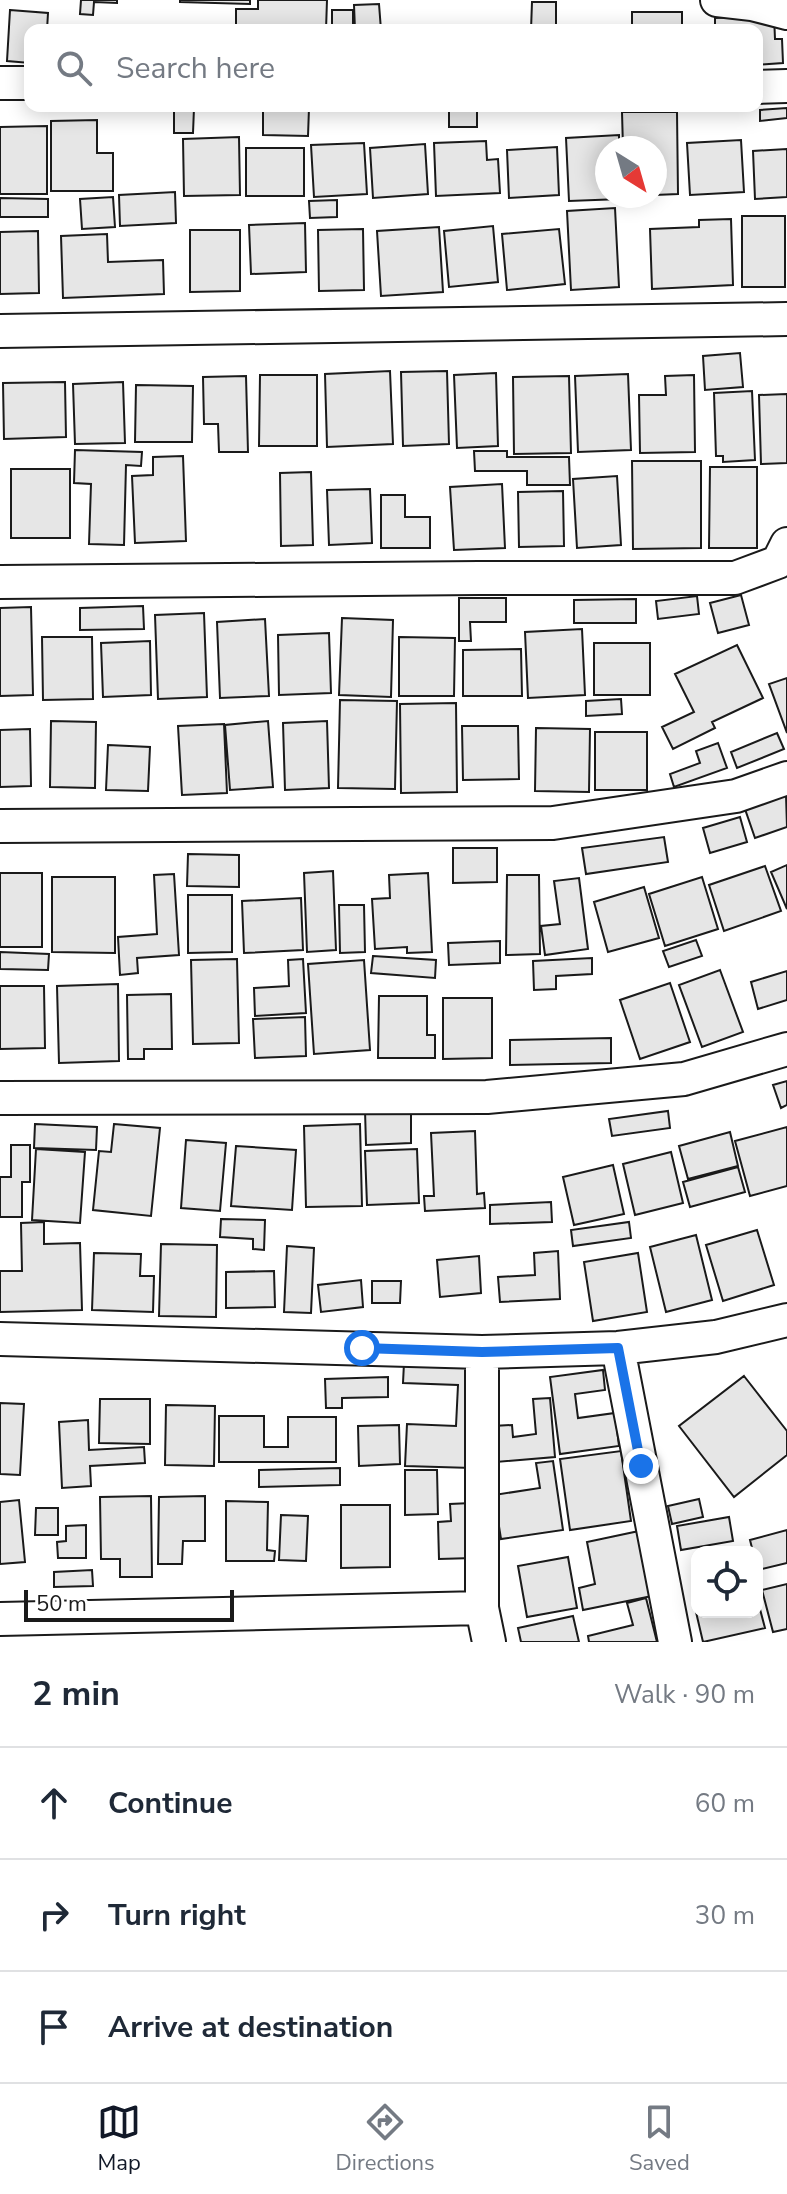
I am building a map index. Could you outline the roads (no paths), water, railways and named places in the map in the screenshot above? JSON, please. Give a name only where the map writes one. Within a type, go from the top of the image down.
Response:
[{"type":"street","points":[[717,0],[752,4],[787,13]]},
{"type":"street","points":[[0,83],[24,83]]},
{"type":"street","points":[[763,87],[787,86]]},
{"type":"street","points":[[0,331],[787,319]]},
{"type":"street","points":[[0,582],[735,578],[778,562],[787,544]]},
{"type":"street","points":[[0,826],[553,823],[736,796],[787,778]]},
{"type":"street","points":[[0,1098],[487,1097],[684,1079],[787,1049]]},
{"type":"street","points":[[0,1339],[482,1352],[618,1348],[716,1337],[787,1320]]},
{"type":"street","points":[[618,1348],[675,1642]]},
{"type":"street","points":[[482,1352],[482,1608],[489,1642]]},
{"type":"street","points":[[0,1619],[482,1608]]}]
